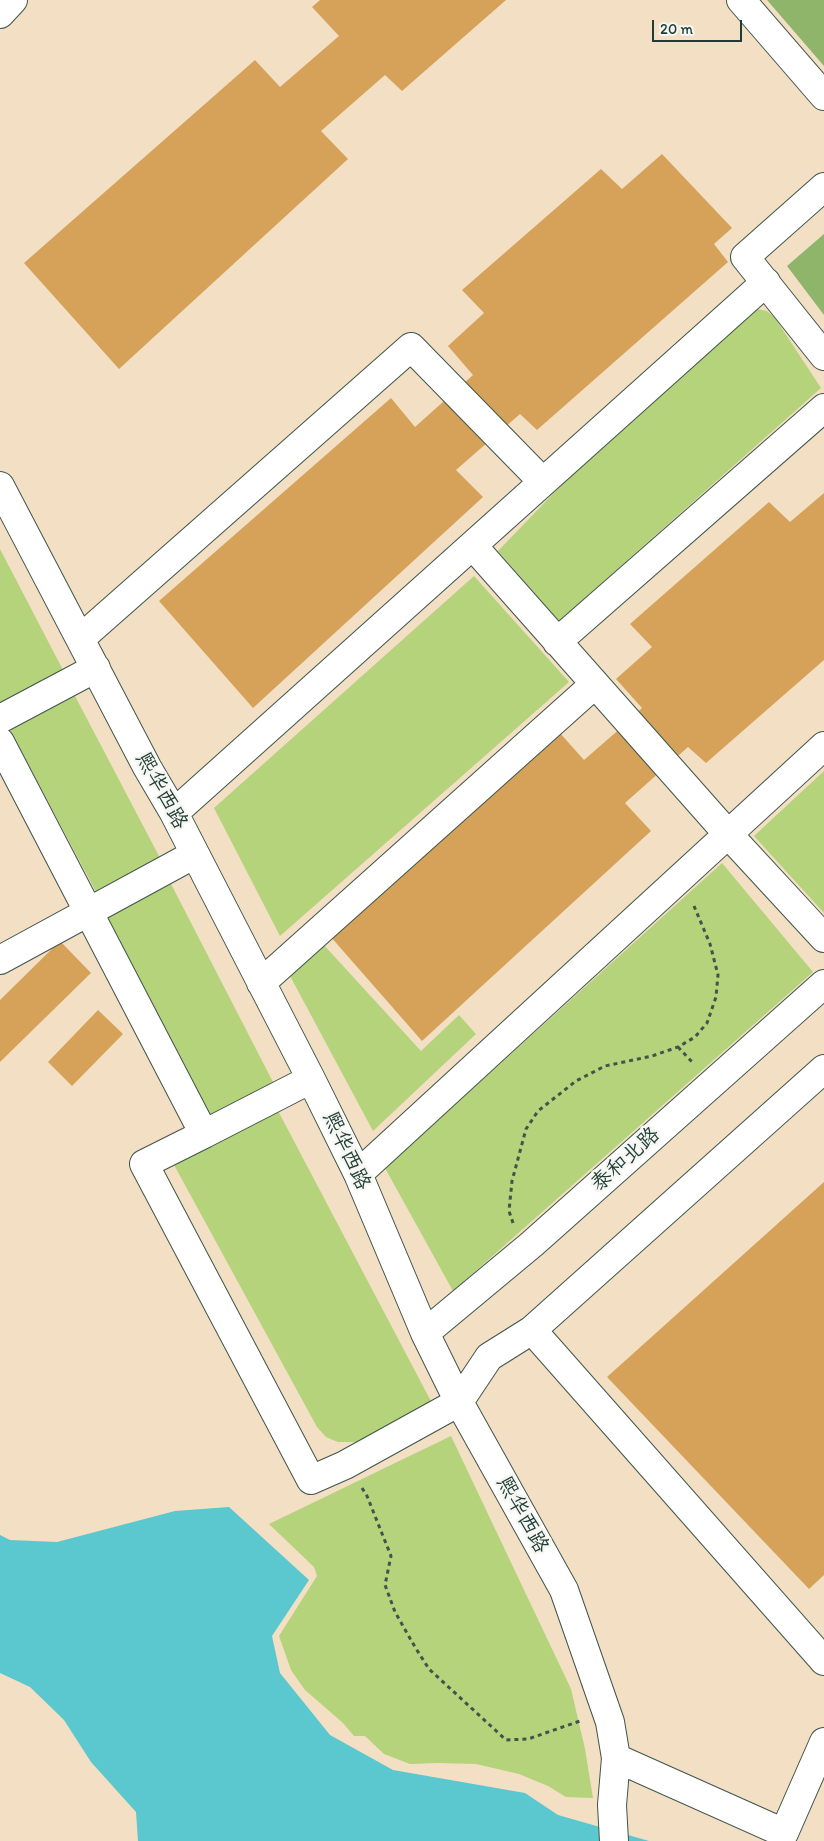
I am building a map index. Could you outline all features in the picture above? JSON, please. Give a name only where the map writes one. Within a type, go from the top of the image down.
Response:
[{"type":"street","points":[[0,14],[13,0]]},
{"type":"street","points":[[741,0],[824,96]]},
{"type":"street","points":[[824,187],[745,257],[824,356]]},
{"type":"street","points":[[174,813],[766,282]]},
{"type":"street","points":[[80,639],[411,347],[543,482]]},
{"type":"street","points":[[557,642],[824,408]]},
{"type":"street","name":"熙华西路","points":[[0,486],[174,813],[311,1079],[358,1174],[425,1333],[459,1402],[564,1590],[607,1715],[616,1758],[612,1805],[614,1841]]},
{"type":"street","points":[[473,546],[727,834],[824,938]]},
{"type":"street","points":[[0,719],[96,668]]},
{"type":"street","points":[[261,983],[595,684]]},
{"type":"street","points":[[0,742],[204,1134]]},
{"type":"street","points":[[358,1174],[824,746]]},
{"type":"street","points":[[0,960],[195,854]]},
{"type":"street","name":"泰和北路","points":[[425,1333],[532,1244],[824,984]]},
{"type":"street","points":[[311,1079],[144,1164],[311,1480],[345,1465],[459,1402],[489,1357],[532,1330],[824,1069]]},
{"type":"street","points":[[532,1330],[824,1661]]},
{"type":"street","points":[[616,1758],[792,1837],[824,1742]]},
{"type":"path","points":[[532,1244],[513,1224],[509,1212],[512,1181],[519,1151],[526,1129],[538,1110],[576,1081],[605,1066],[652,1056],[678,1047],[695,1037],[707,1023],[716,996],[718,975],[710,944],[696,909],[676,881]]},
{"type":"path","points":[[345,1465],[367,1496],[391,1556],[385,1585],[395,1612],[429,1669],[506,1740],[528,1740],[572,1723],[607,1715]]},
{"type":"green space","points":[[767,0],[824,0],[824,66]]},
{"type":"green space","points":[[824,234],[824,315],[787,266]]},
{"type":"green space","points":[[757,309],[767,311],[775,318],[821,388],[559,621],[498,551],[573,473]]},
{"type":"green space","points":[[0,549],[63,670],[0,703]]},
{"type":"green space","points":[[474,576],[569,682],[280,936],[214,808]]},
{"type":"green space","points":[[75,696],[160,858],[96,892],[10,730]]},
{"type":"green space","points":[[824,771],[824,913],[754,836]]},
{"type":"green space","points":[[722,863],[813,972],[453,1291],[385,1168]]},
{"type":"green space","points":[[171,884],[274,1084],[210,1118],[106,918]]},
{"type":"green space","points":[[322,943],[421,1051],[459,1015],[476,1034],[373,1131],[289,974]]},
{"type":"green space","points":[[276,1107],[434,1407],[364,1442],[338,1442],[326,1437],[317,1427],[173,1163]]},
{"type":"green space","points":[[451,1436],[571,1689],[585,1749],[593,1798],[566,1797],[548,1786],[519,1774],[476,1764],[410,1764],[384,1754],[365,1736],[354,1736],[343,1723],[305,1690],[291,1670],[279,1636],[317,1576],[314,1567],[269,1524]]},
{"type":"water","points":[[229,1507],[309,1580],[272,1636],[280,1673],[330,1735],[393,1770],[525,1793],[558,1815],[649,1841],[138,1841],[136,1812],[91,1762],[64,1720],[30,1687],[0,1673],[0,1535],[10,1540],[57,1542],[175,1511]]},
{"type":"building","points":[[320,0],[506,0],[402,91],[385,75],[321,131],[348,159],[119,369],[24,263],[255,60],[280,87],[339,36],[312,7]]},
{"type":"building","points":[[662,154],[732,228],[714,244],[728,262],[537,430],[520,414],[456,470],[483,497],[253,708],[159,601],[391,398],[415,427],[473,375],[448,346],[484,313],[462,290],[601,169],[622,189]]},
{"type":"building","points":[[824,493],[824,660],[706,763],[688,747],[625,803],[651,831],[422,1041],[330,936],[559,732],[584,760],[615,733],[642,708],[616,679],[652,647],[630,624],[769,502],[790,522]]},
{"type":"building","points":[[60,941],[91,973],[0,1062],[0,1000]]},
{"type":"building","points":[[98,1010],[123,1034],[72,1086],[48,1062]]},
{"type":"building","points":[[824,1182],[824,1575],[809,1589],[607,1377]]}]
